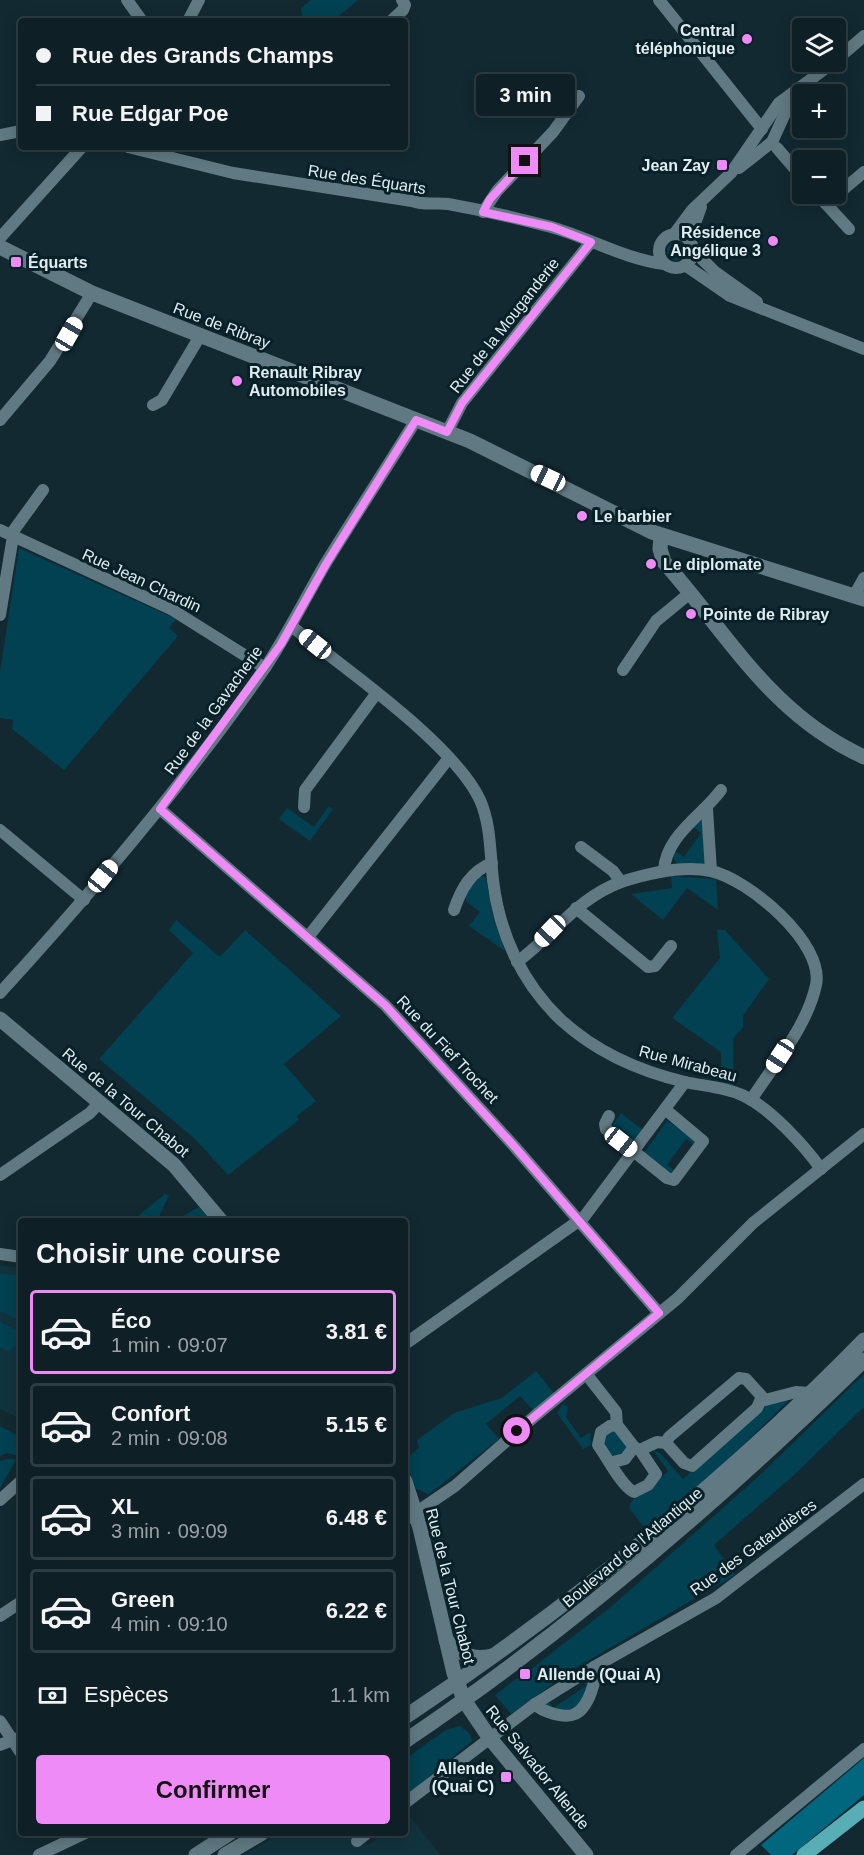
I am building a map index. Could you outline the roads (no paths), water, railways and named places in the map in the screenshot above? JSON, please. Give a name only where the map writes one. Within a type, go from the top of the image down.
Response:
[{"type":"main road","points":[[804,1855],[864,1808]]},
{"type":"street","points":[[127,0],[140,18]]},
{"type":"street","points":[[190,18],[199,0]]},
{"type":"street","points":[[394,18],[403,10],[405,4],[402,0]]},
{"type":"street","points":[[659,0],[762,129]]},
{"type":"street","points":[[846,52],[864,36]]},
{"type":"street","points":[[846,55],[864,43]]},
{"type":"street","points":[[807,84],[822,72]]},
{"type":"street","points":[[731,174],[779,103],[792,94]]},
{"type":"street","points":[[483,212],[490,199],[553,132],[579,96]]},
{"type":"street","points":[[633,258],[658,246],[664,237],[675,233],[692,210],[731,174],[769,146],[792,102]]},
{"type":"street","points":[[0,135],[18,131]]},
{"type":"street","points":[[777,148],[792,165]]},
{"type":"street","points":[[0,238],[79,150]]},
{"type":"street","name":"Rue des Équarts","points":[[140,150],[233,173],[291,184],[322,185],[412,201],[426,206],[447,204],[552,227],[633,258],[664,264]]},
{"type":"street","points":[[846,187],[864,172]]},
{"type":"street","points":[[658,246],[659,256],[664,264],[675,268],[685,265],[691,259],[694,221],[704,201]]},
{"type":"street","points":[[826,204],[849,229]]},
{"type":"street","points":[[675,233],[691,245],[715,272],[767,310]]},
{"type":"street","name":"Rue de la Mouganderie","points":[[447,432],[462,403],[591,242]]},
{"type":"street","name":"Rue de Ribray","points":[[0,247],[92,293],[447,432],[564,486],[660,536],[859,597]]},
{"type":"street","points":[[685,265],[730,296],[864,349]]},
{"type":"street","points":[[0,420],[50,361],[92,293]]},
{"type":"street","points":[[153,405],[162,400],[200,336]]},
{"type":"street","name":"Rue de la Gavacherie","points":[[0,993],[84,900],[160,809],[265,668],[326,564],[416,420]]},
{"type":"street","points":[[0,615],[14,530],[43,490]]},
{"type":"street","name":"Rue Jean Chardin","points":[[0,530],[171,609],[265,668]]},
{"type":"street","points":[[660,536],[662,557],[780,701],[824,735],[864,757]]},
{"type":"street","points":[[671,567],[671,554],[676,541]]},
{"type":"street","points":[[859,597],[864,578]]},
{"type":"street","points":[[623,670],[656,621],[690,593]]},
{"type":"street","name":"Rue Mirabeau","points":[[291,626],[415,725],[468,780],[479,798],[488,825],[497,909],[506,939],[517,962],[546,1005],[590,1044],[622,1061],[685,1082],[732,1091],[751,1100],[771,1115],[821,1169]]},
{"type":"street","points":[[304,807],[305,790],[376,694]]},
{"type":"street","points":[[308,938],[449,758]]},
{"type":"street","points":[[664,871],[668,853],[696,816],[707,809],[721,790]]},
{"type":"street","name":"Rue du Fief Trochet","points":[[160,809],[385,1005],[659,1313]]},
{"type":"street","points":[[707,809],[711,871]]},
{"type":"street","points":[[0,830],[84,900]]},
{"type":"street","points":[[581,847],[612,871],[621,882]]},
{"type":"street","points":[[454,910],[459,893],[474,874],[492,863]]},
{"type":"street","points":[[517,962],[576,908],[621,882],[664,871],[711,871],[740,884],[769,904],[808,950],[817,973],[816,985],[793,1037],[751,1100]]},
{"type":"street","points":[[576,908],[648,967],[655,966],[671,946]]},
{"type":"street","name":"Rue de la Tour Chabot","points":[[0,1019],[174,1165],[218,1218]]},
{"type":"street","points":[[408,1342],[579,1221],[666,1110],[685,1082]]},
{"type":"street","points":[[0,1175],[90,1113],[100,1102]]},
{"type":"street","points":[[609,1116],[604,1124],[606,1130],[668,1178],[674,1180],[703,1141],[666,1110]]},
{"type":"street","points":[[410,1516],[455,1486],[535,1416],[687,1290],[753,1223],[864,1134]]},
{"type":"street","points":[[0,1254],[18,1257]]},
{"type":"street","name":"Boulevard de l'Atlantique","points":[[408,1715],[492,1656],[682,1510],[864,1340]]},
{"type":"street","name":"Boulevard de l'Atlantique","points":[[408,1739],[556,1633],[678,1533],[778,1443],[864,1360]]},
{"type":"street","points":[[586,1375],[616,1412],[617,1425],[656,1474],[652,1481],[638,1491],[628,1490],[614,1470],[613,1462],[597,1441],[606,1428],[617,1425]]},
{"type":"street","points":[[666,1443],[669,1437],[739,1378],[746,1379],[761,1399],[768,1401],[796,1392],[809,1393]]},
{"type":"street","points":[[613,1462],[625,1459],[637,1449],[657,1442],[666,1443],[684,1463],[692,1466],[757,1408],[761,1399]]},
{"type":"street","points":[[0,1500],[18,1484]]},
{"type":"street","name":"Rue des Gataudières","points":[[408,1801],[535,1704],[594,1667],[716,1598],[864,1484]]},
{"type":"street","name":"Rue de la Tour Chabot","points":[[410,1516],[464,1700]]},
{"type":"street","points":[[0,1616],[18,1604]]},
{"type":"street","points":[[446,1640],[463,1654],[483,1658],[492,1656]]},
{"type":"street","points":[[535,1704],[544,1711],[565,1715],[577,1713],[582,1708],[593,1684],[594,1667]]},
{"type":"street","name":"Rue Salvador Allende","points":[[464,1700],[489,1737],[586,1855]]},
{"type":"street","points":[[0,1721],[17,1739],[0,1745]]},
{"type":"street","points":[[736,1855],[864,1749]]},
{"type":"street","points":[[39,1855],[73,1836]]},
{"type":"street","points":[[196,1855],[225,1836]]},
{"type":"street","points":[[225,1855],[257,1836]]},
{"type":"place","name":"Central téléphonique","points":[[747,39]]},
{"type":"place","name":"Jean Zay","points":[[722,165]]},
{"type":"place","name":"Résidence Angélique 3","points":[[773,241]]},
{"type":"place","name":"Équarts","points":[[16,262]]},
{"type":"place","name":"Renault Ribray Automobiles","points":[[237,381]]},
{"type":"place","name":"Le barbier","points":[[582,516]]},
{"type":"place","name":"Le diplomate","points":[[651,564]]},
{"type":"place","name":"Pointe de Ribray","points":[[691,614]]},
{"type":"place","name":"Allende (Quai A)","points":[[525,1674]]},
{"type":"place","name":"Allende (Quai C)","points":[[506,1777]]}]
